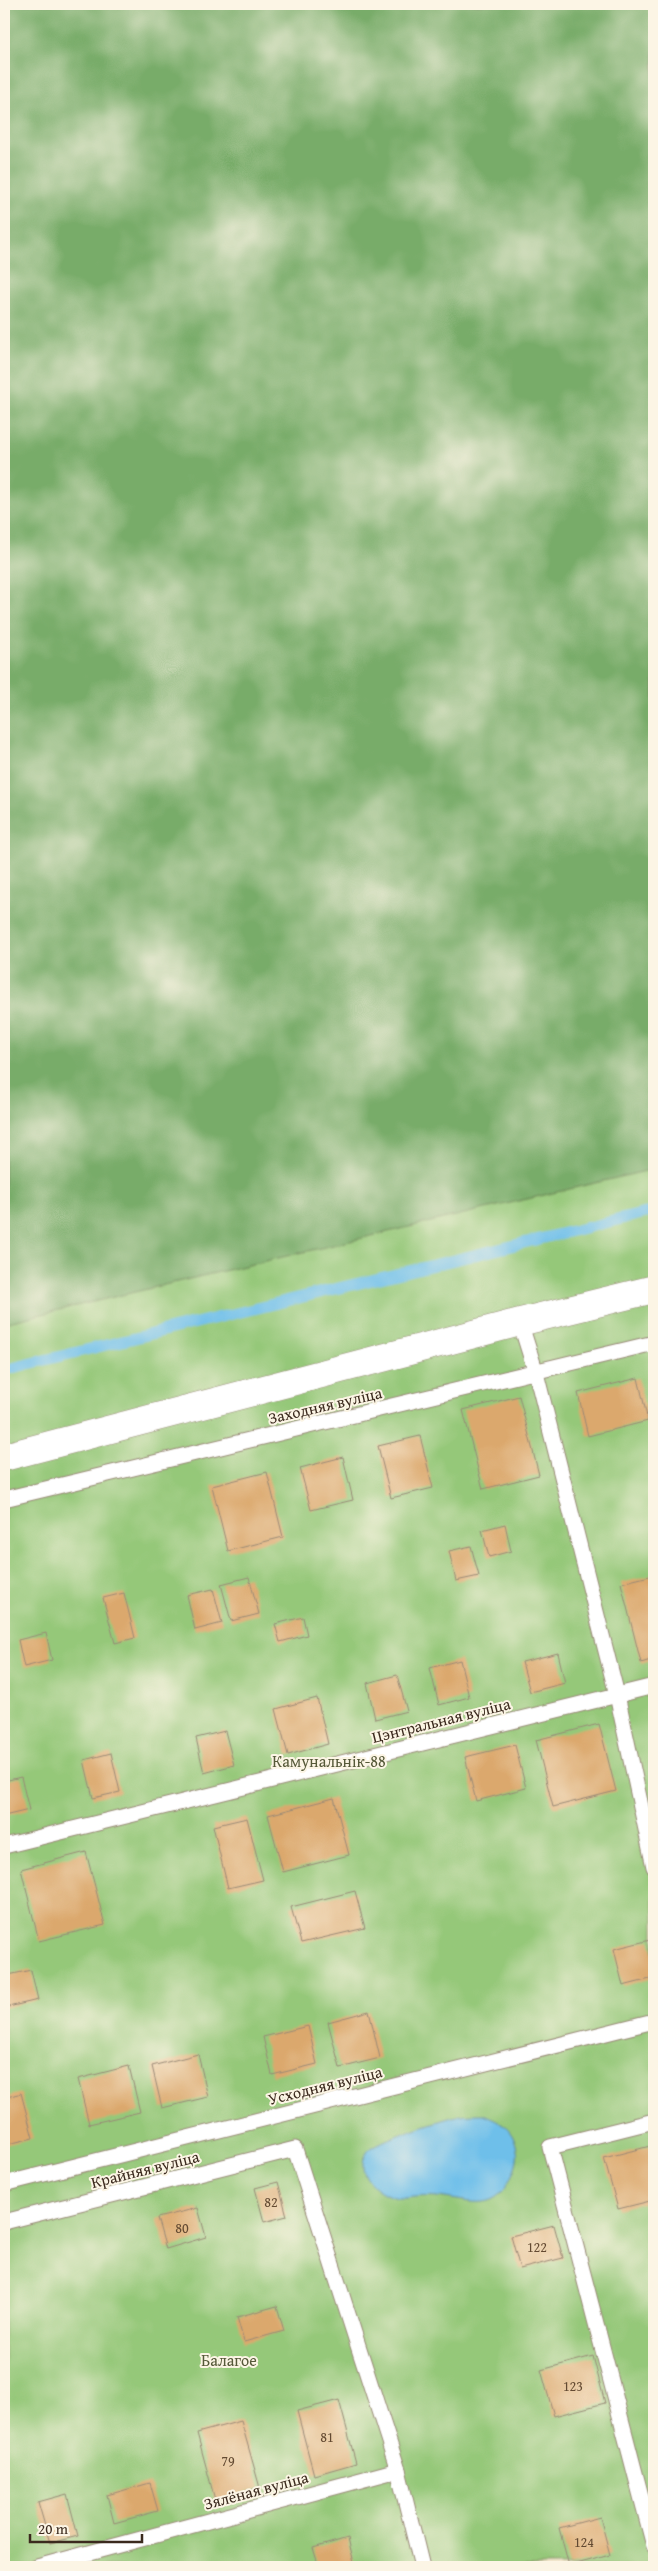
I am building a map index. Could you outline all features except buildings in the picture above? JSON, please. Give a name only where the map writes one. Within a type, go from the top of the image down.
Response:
[{"type":"street","points":[[4,1457],[520,1322],[654,1289]]},
{"type":"lane","points":[[520,1322],[536,1373],[617,1695],[654,1867]]},
{"type":"lane","name":"Заходняя вуліца","points":[[4,1499],[536,1373],[654,1343]]},
{"type":"lane","name":"Цэнтральная вуліца","points":[[4,1846],[654,1686]]},
{"type":"lane","name":"Усходняя вуліца","points":[[4,2184],[654,2020]]},
{"type":"lane","points":[[654,2121],[550,2147],[654,2546]]},
{"type":"lane","name":"Крайняя вуліца","points":[[4,2222],[295,2149],[398,2470]]},
{"type":"lane","points":[[398,2470],[422,2567]]},
{"type":"lane","name":"Зялёная вуліца","points":[[37,2567],[398,2470]]},
{"type":"green space","points":[[4,4],[654,4],[654,2567],[4,2567]]},
{"type":"green space","points":[[4,4],[654,4],[654,1169],[4,1323]]},
{"type":"water","points":[[483,2114],[506,2126],[515,2142],[516,2165],[510,2179],[498,2196],[483,2202],[440,2197],[398,2198],[380,2191],[366,2177],[363,2169],[364,2160],[368,2151],[374,2146],[411,2130],[452,2117]]},
{"type":"waterway","points":[[4,1370],[654,1211]]},
{"type":"park label","name":"Камунальнік-88","points":[[329,1761]]},
{"type":"park label","name":"Балагое","points":[[229,2360]]}]
